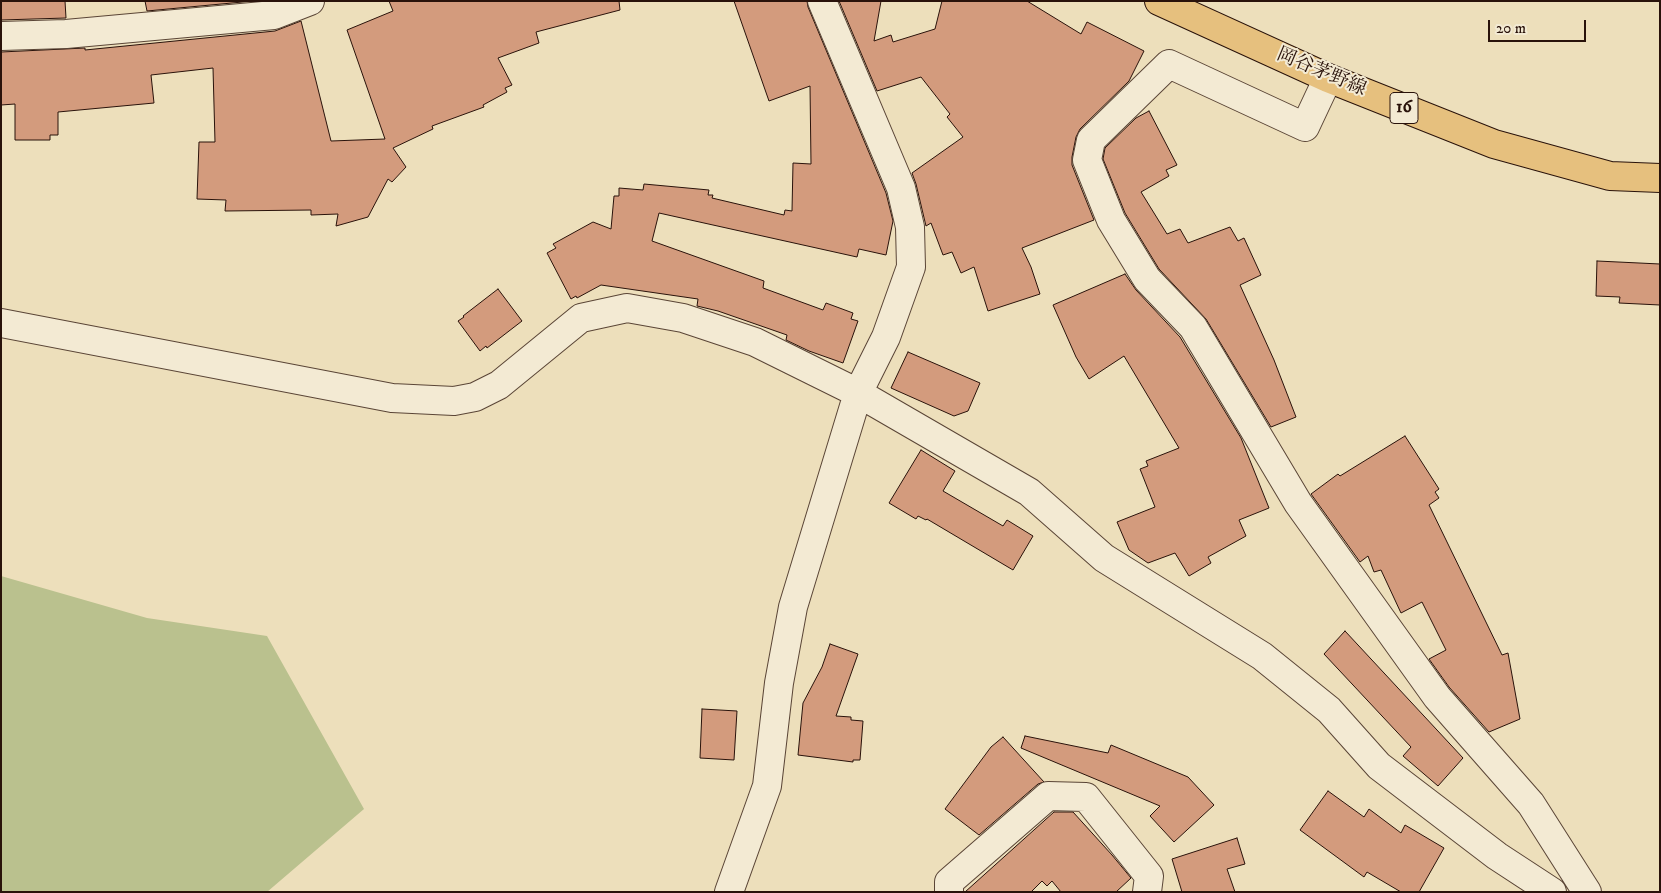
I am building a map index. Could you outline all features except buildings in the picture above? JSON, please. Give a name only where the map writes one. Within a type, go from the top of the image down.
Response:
[{"type":"main road","name":"岡谷茅野線","points":[[1159,1],[1328,78],[1494,144],[1610,176],[1660,178]]},
{"type":"street","points":[[1,36],[66,34],[274,14],[310,1]]},
{"type":"street","points":[[729,892],[767,786],[779,683],[793,607],[858,393],[886,337],[911,267],[910,227],[901,188],[822,1]]},
{"type":"street","points":[[1328,78],[1305,127],[1169,64],[1091,140],[1087,160],[1111,220],[1142,271],[1147,279],[1193,328],[1298,502],[1437,697],[1531,804],[1587,892]]},
{"type":"street","points":[[1,323],[392,398],[454,401],[476,397],[499,385],[581,318],[627,308],[683,318],[755,342],[858,393],[1029,492],[1104,558],[1262,656],[1329,710],[1379,766],[1497,856],[1552,892]]},
{"type":"street","points":[[949,892],[949,882],[1048,796],[1086,797],[1148,876],[1147,892]]},
{"type":"green space","points":[[1,576],[147,618],[267,636],[364,809],[267,892],[1,892]]}]
